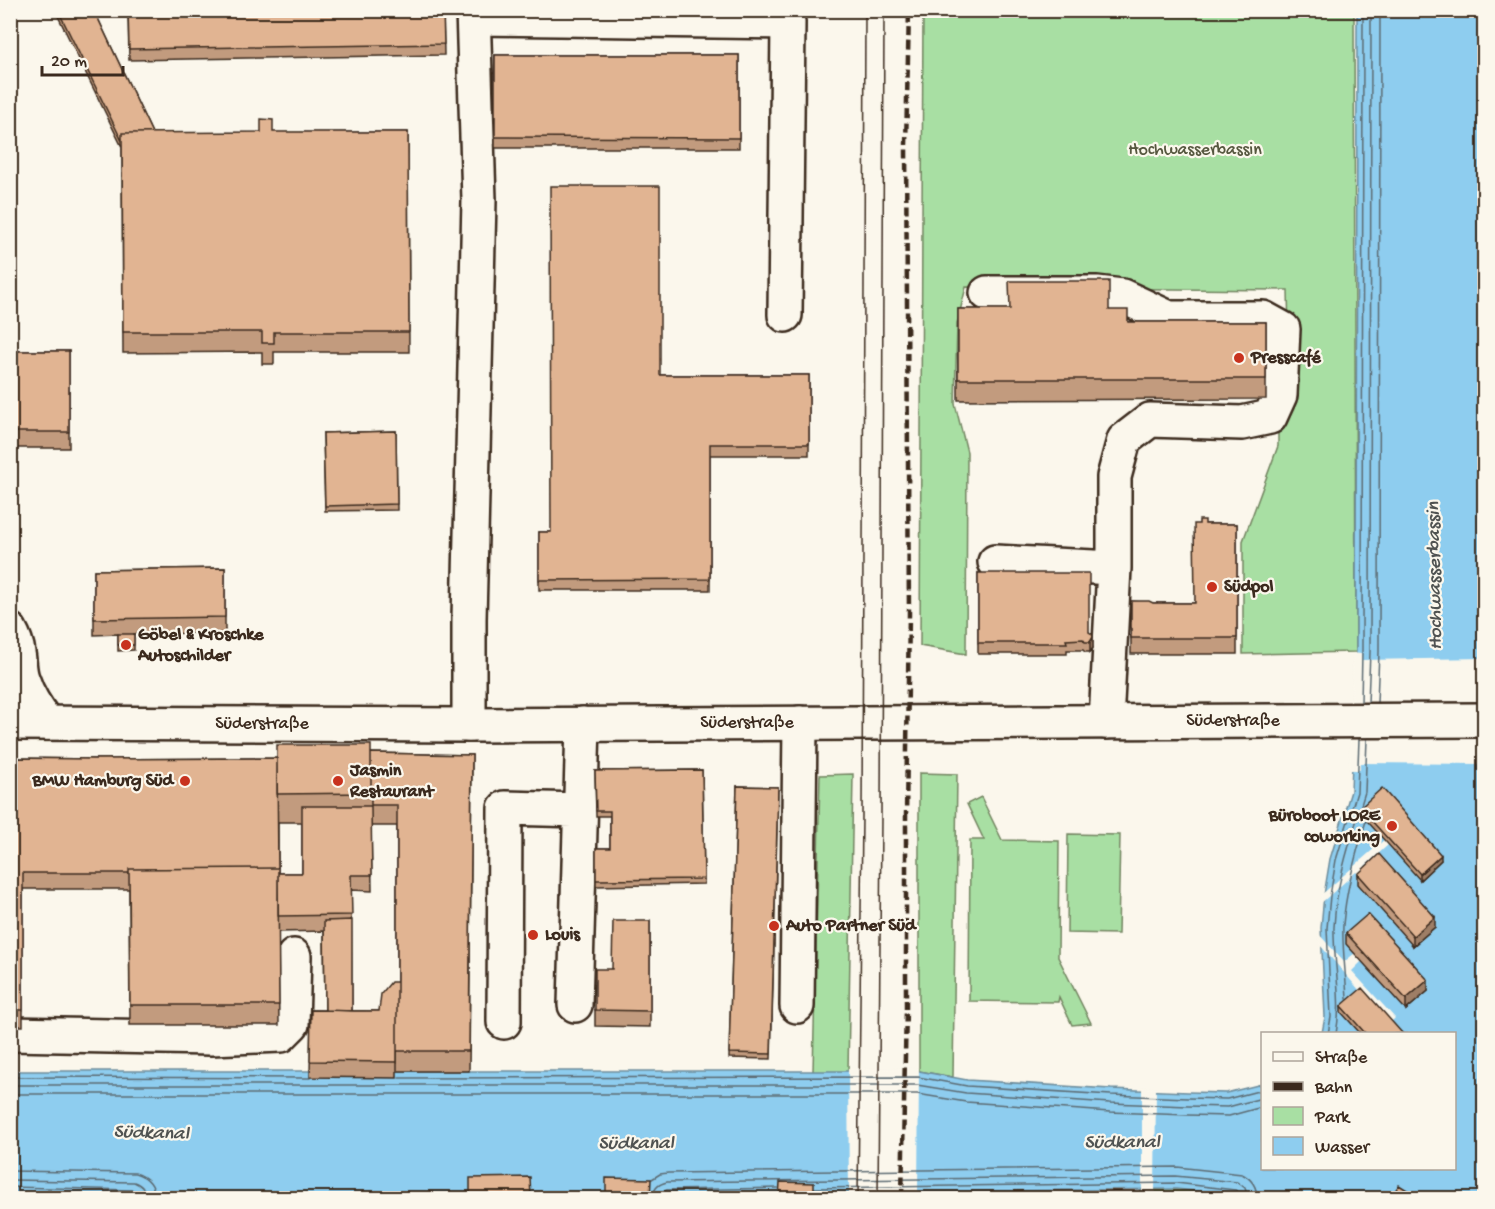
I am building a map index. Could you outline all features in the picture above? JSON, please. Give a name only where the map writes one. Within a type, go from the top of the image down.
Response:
[{"type":"main road","points":[[469,725],[469,619],[479,200],[473,14],[788,16],[784,315]]},
{"type":"main road","points":[[987,293],[1098,293],[1122,296],[1169,318],[1263,318],[1283,329],[1280,395],[1270,417],[1242,423],[1150,420],[1124,440],[1114,477],[1114,568],[1106,722]]},
{"type":"main road","points":[[995,562],[1114,568]]},
{"type":"main road","points":[[10,630],[19,654],[19,668],[23,682],[36,709],[47,723]]},
{"type":"main road","name":"Süderstraße","points":[[10,723],[469,725],[1485,720]]},
{"type":"main road","points":[[797,1006],[800,723]]},
{"type":"main road","points":[[575,1005],[583,724]]},
{"type":"main road","points":[[504,1022],[505,808],[581,810]]},
{"type":"main road","points":[[10,1034],[211,1038],[281,1035],[292,1024],[294,956]]},
{"type":"green space","name":"Hochwasserbassin","points":[[923,11],[1354,11],[1356,652],[1243,654],[1243,541],[1278,446],[1278,390],[1290,378],[1288,290],[966,287],[957,323],[955,404],[967,452],[966,654],[920,646]]},
{"type":"green space","points":[[919,773],[957,774],[953,1077],[919,1071]]},
{"type":"green space","points":[[853,774],[848,1072],[813,1072],[820,775]]},
{"type":"green space","points":[[981,797],[1002,840],[1059,841],[1058,957],[1091,1023],[1072,1025],[1059,997],[1058,1002],[969,1001],[970,840],[984,840],[967,804]]},
{"type":"green space","points":[[1068,834],[1120,835],[1118,934],[1067,933]]},
{"type":"green space","points":[[1176,1189],[1260,1198],[1140,1198],[1140,1190]]},
{"type":"water","name":"Südkanal","points":[[1357,11],[1484,11],[1484,1198],[1260,1198],[1176,1189],[461,1198],[285,1198],[11,1193],[11,1071],[919,1071],[967,1080],[1188,1092],[1226,1093],[1261,1084],[1261,1170],[1456,1170],[1456,1032],[1322,1032],[1325,1017],[1321,928],[1330,859],[1351,791],[1356,652]]},
{"type":"pier","points":[[1353,653],[1361,654],[1362,660],[1484,658],[1484,764],[1360,763],[1360,770],[1349,770]]},
{"type":"pier","points":[[1384,840],[1388,845],[1365,866],[1371,873],[1363,879],[1356,872],[1320,904],[1321,895]]},
{"type":"pier","points":[[1318,933],[1344,962],[1355,953],[1362,961],[1352,971],[1395,1018],[1389,1024],[1319,944]]},
{"type":"pier","points":[[919,1068],[918,1195],[849,1196],[848,1069]]},
{"type":"pier","points":[[1142,1087],[1156,1088],[1155,1192],[1142,1193]]},
{"type":"building","points":[[58,10],[94,10],[152,133],[122,133],[122,141]]},
{"type":"building","points":[[128,10],[443,10],[444,44],[129,49]]},
{"type":"building","points":[[495,55],[739,55],[739,138],[495,137]]},
{"type":"building","points":[[261,119],[273,120],[273,132],[408,132],[409,332],[274,332],[274,343],[262,343],[262,332],[123,332],[122,133],[261,132]]},
{"type":"building","points":[[550,186],[660,186],[660,375],[809,375],[809,444],[710,444],[710,579],[539,580],[539,532],[551,532]]},
{"type":"building","points":[[1009,281],[1109,281],[1109,310],[1128,310],[1128,322],[1266,322],[1266,379],[958,379],[958,309],[1010,309]]},
{"type":"building","points":[[10,351],[69,351],[69,432],[10,432]]},
{"type":"building","points":[[396,431],[397,504],[325,506],[323,433]]},
{"type":"building","points":[[1199,520],[1205,520],[1205,524],[1237,524],[1237,638],[1131,638],[1131,601],[1195,603],[1194,524],[1199,524]]},
{"type":"building","points":[[225,568],[225,617],[94,619],[94,570]]},
{"type":"building","points":[[978,573],[1089,573],[1089,632],[1093,637],[1090,642],[1085,642],[1083,639],[1066,640],[1067,643],[978,643]]},
{"type":"building","points":[[118,634],[134,634],[134,645],[118,645]]},
{"type":"building","points":[[277,745],[371,745],[371,793],[277,794]]},
{"type":"building","points":[[371,753],[472,755],[469,1051],[397,1051],[397,805],[371,805]]},
{"type":"building","points":[[10,758],[277,758],[278,868],[129,869],[129,873],[23,873],[23,1010],[10,1010]]},
{"type":"building","points":[[702,770],[704,879],[596,880],[596,848],[610,848],[610,811],[596,811],[595,771]]},
{"type":"building","points":[[737,786],[778,787],[771,1054],[729,1053]]},
{"type":"building","name":"Büroboot LORE coworking","points":[[1382,788],[1441,855],[1420,874],[1360,808]]},
{"type":"building","points":[[302,806],[371,806],[372,875],[351,875],[352,915],[278,916],[278,873],[302,873]]},
{"type":"building","points":[[1379,854],[1435,917],[1413,936],[1358,874]]},
{"type":"building","points":[[278,868],[279,1005],[130,1005],[129,869]]},
{"type":"building","points":[[1368,914],[1428,980],[1406,999],[1346,933]]},
{"type":"building","points":[[352,920],[352,1011],[325,1010],[324,921]]},
{"type":"building","points":[[613,921],[650,921],[650,1011],[595,1010],[595,969],[612,969]]},
{"type":"building","points":[[391,982],[397,982],[397,1062],[310,1061],[311,1010],[379,1011],[381,994]]},
{"type":"building","points":[[1362,988],[1401,1032],[1364,1032],[1341,1006]]},
{"type":"building","points":[[530,1177],[531,1198],[470,1198],[470,1178]]},
{"type":"building","points":[[606,1178],[651,1179],[650,1198],[606,1198]]},
{"type":"building","points":[[780,1182],[814,1183],[814,1198],[779,1198]]},
{"type":"building","points":[[1399,1185],[1420,1198],[1390,1198]]},
{"type":"building","points":[[144,1195],[144,1198],[12,1198],[12,1196]]},
{"type":"tram line","points":[[858,1198],[865,10]]},
{"type":"tram line","points":[[878,1198],[884,10]]},
{"type":"railway","points":[[902,1198],[909,614],[906,146],[909,10]]},
{"type":"place","name":"Presscafé","points":[[1239,358]]},
{"type":"place","name":"Südpol","points":[[1212,587]]},
{"type":"place","name":"Göbel & Kroschke Autoschilder","points":[[126,645]]},
{"type":"place","name":"BMW Hamburg Süd","points":[[185,781]]},
{"type":"place","name":"Jasmin Restaurant","points":[[338,781]]},
{"type":"place","name":"Büroboot LORE coworking","points":[[1392,826]]},
{"type":"place","name":"Auto Partner Süd","points":[[774,926]]},
{"type":"place","name":"Louis","points":[[533,935]]}]
